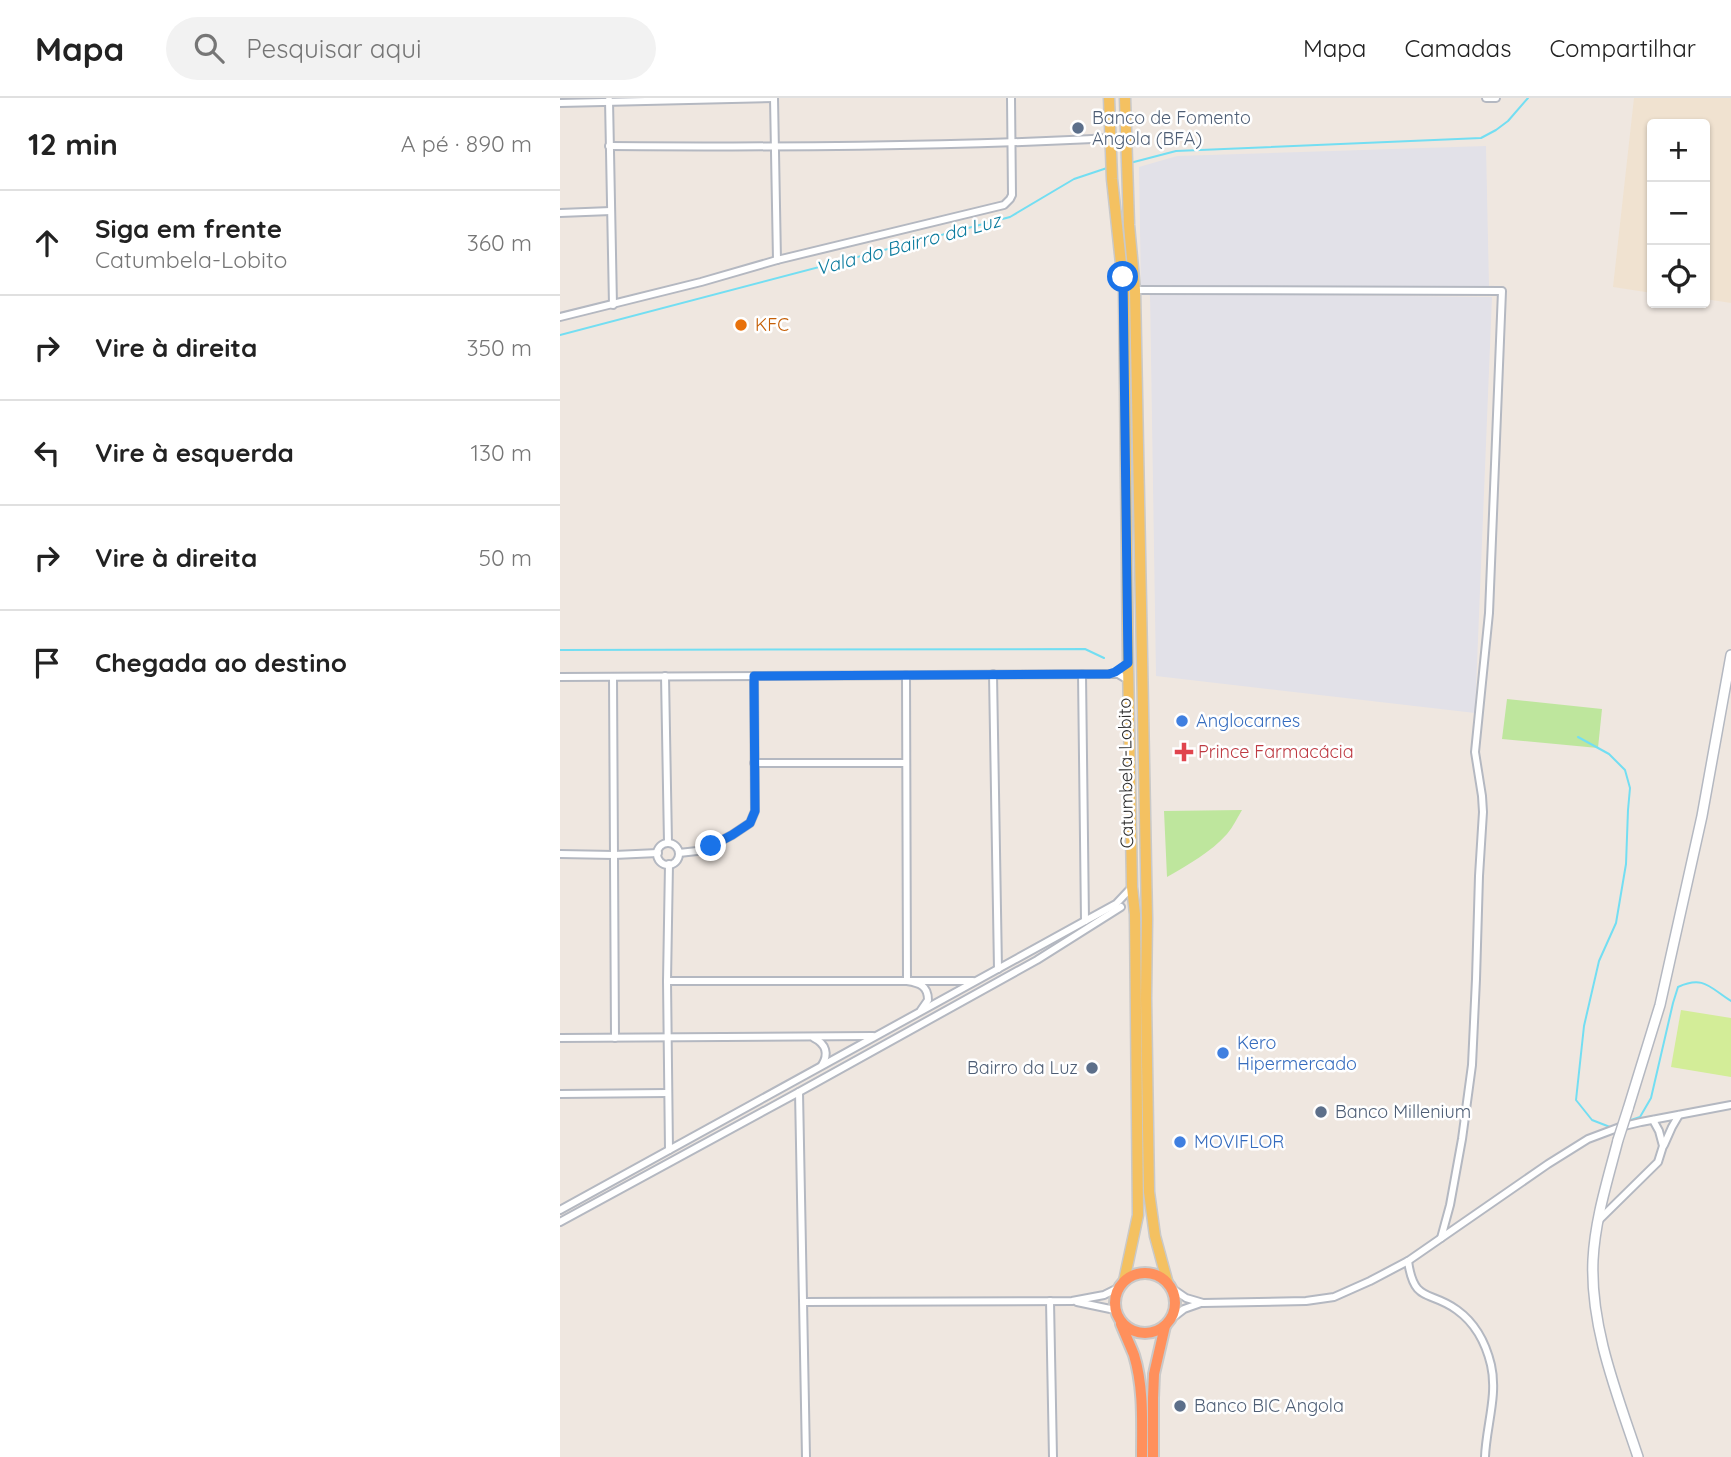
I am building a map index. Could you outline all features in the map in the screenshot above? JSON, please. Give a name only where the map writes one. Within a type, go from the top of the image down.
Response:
[{"type":"highway","points":[[1142,1457],[1138,1373],[1116,1312],[1115,1297],[1121,1285],[1132,1276],[1142,1273],[1161,1277],[1169,1285],[1175,1301],[1154,1374],[1153,1457]]},
{"type":"highway","points":[[1116,1312],[1122,1323],[1138,1332],[1157,1331],[1168,1322]]},
{"type":"main road","name":"Catumbela-Lobito","points":[[1109,98],[1110,155],[1124,292],[1128,680],[1132,887],[1135,911],[1138,1215],[1137,1229],[1121,1285]]},
{"type":"main road","name":"Catumbela-Lobito","points":[[1125,98],[1126,177],[1135,290],[1147,919],[1149,1192],[1155,1236],[1169,1285]]},
{"type":"street","points":[[560,103],[774,98],[778,260]]},
{"type":"street","points":[[560,317],[1004,205],[1012,195],[1011,98]]},
{"type":"street","points":[[1486,98],[1496,98]]},
{"type":"street","points":[[609,100],[613,305]]},
{"type":"street","points":[[609,146],[775,147],[1012,143],[1110,138]]},
{"type":"street","points":[[560,213],[611,211]]},
{"type":"street","points":[[1135,290],[1502,291],[1489,612],[1475,752],[1483,812],[1472,1065],[1450,1206],[1441,1238]]},
{"type":"street","points":[[1638,1457],[1609,1368],[1596,1308],[1593,1262],[1598,1221],[1618,1140],[1660,1005],[1702,816],[1731,655]]},
{"type":"street","points":[[1109,674],[1128,663]]},
{"type":"street","points":[[993,674],[999,969]]},
{"type":"street","points":[[1082,674],[1085,921]]},
{"type":"street","points":[[560,677],[1118,674],[1128,680]]},
{"type":"street","points":[[906,675],[907,981]]},
{"type":"street","points":[[679,853],[711,846],[750,823],[755,811],[754,676]]},
{"type":"street","points":[[613,677],[615,1038]]},
{"type":"street","points":[[665,677],[668,843]]},
{"type":"street","points":[[754,763],[906,763]]},
{"type":"street","points":[[668,843],[677,847],[679,853],[678,859],[668,864],[659,859],[658,853],[662,845],[668,843]]},
{"type":"street","points":[[560,854],[658,853]]},
{"type":"street","points":[[668,864],[669,1150]]},
{"type":"street","points":[[560,1210],[1110,907],[1120,901],[1132,887]]},
{"type":"street","points":[[1110,907],[1135,911]]},
{"type":"street","points":[[560,1222],[1037,960],[1121,907]]},
{"type":"street","points":[[667,981],[977,981]]},
{"type":"street","points":[[907,981],[920,983],[926,988],[928,1000],[918,1013]]},
{"type":"street","points":[[809,1036],[823,1043],[826,1050],[826,1057],[820,1067]]},
{"type":"street","points":[[560,1038],[877,1036]]},
{"type":"street","points":[[799,1092],[806,1457]]},
{"type":"street","points":[[560,1094],[668,1093]]},
{"type":"street","points":[[1168,1322],[1184,1309],[1203,1303],[1321,1300],[1335,1297],[1408,1261],[1588,1139],[1619,1128],[1731,1105]]},
{"type":"street","points":[[1598,1221],[1658,1162],[1679,1115]]},
{"type":"street","points":[[1653,1120],[1663,1146]]},
{"type":"street","points":[[1408,1261],[1416,1288],[1426,1296],[1455,1308],[1468,1319],[1477,1331],[1491,1364],[1492,1405],[1485,1457]]},
{"type":"street","points":[[804,1302],[1072,1301],[1097,1297],[1121,1285]]},
{"type":"street","points":[[1169,1285],[1186,1298],[1203,1303]]},
{"type":"street","points":[[1050,1301],[1053,1457]]},
{"type":"street","points":[[1072,1301],[1116,1312]]},
{"type":"shaded area","points":[[1634,98],[1731,98],[1731,303],[1710,300],[1710,119],[1647,119],[1647,292],[1613,287]]},
{"type":"shaded area","points":[[1486,146],[1489,287],[1141,287],[1139,167],[1177,156]]},
{"type":"shaded area","points":[[1150,293],[1492,297],[1475,713],[1156,676]]},
{"type":"green space","points":[[1507,699],[1602,709],[1598,748],[1502,739]]},
{"type":"green space","points":[[1242,810],[1221,841],[1167,877],[1164,811]]},
{"type":"green space","points":[[1681,1010],[1731,1018],[1731,1077],[1671,1067]]},
{"type":"waterway","name":"Vala do Bairro da Luz","points":[[1130,163],[1176,151],[1481,138],[1508,121],[1528,98]]},
{"type":"waterway","name":"Vala do Bairro da Luz","points":[[560,335],[1010,217],[1074,179],[1107,168]]},
{"type":"waterway","points":[[560,650],[1085,649],[1104,658]]},
{"type":"waterway","points":[[1578,737],[1609,754],[1625,770],[1630,788],[1626,864],[1616,923],[1599,961],[1584,1026],[1576,1100],[1592,1120],[1610,1127]]},
{"type":"waterway","points":[[1628,1121],[1640,1117],[1651,1098],[1678,987],[1694,982],[1701,983],[1731,1001]]},
{"type":"place","name":"Banco de Fomento Angola (BFA)","points":[[1078,128]]},
{"type":"place","name":"KFC","points":[[741,325]]},
{"type":"place","name":"Anglocarnes","points":[[1182,721]]},
{"type":"place","name":"Prince Farmacácia","points":[[1184,752]]},
{"type":"place","name":"Kero Hipermercado","points":[[1223,1053]]},
{"type":"place","name":"Bairro da Luz","points":[[1092,1068]]},
{"type":"place","name":"Banco Millenium","points":[[1321,1112]]},
{"type":"place","name":"MOVIFLOR","points":[[1180,1142]]},
{"type":"place","name":"Banco BIC Angola","points":[[1180,1406]]},
{"type":"route","points":[[711,846],[750,823],[755,811],[754,676],[1109,674],[1128,663],[1123,277]]}]
